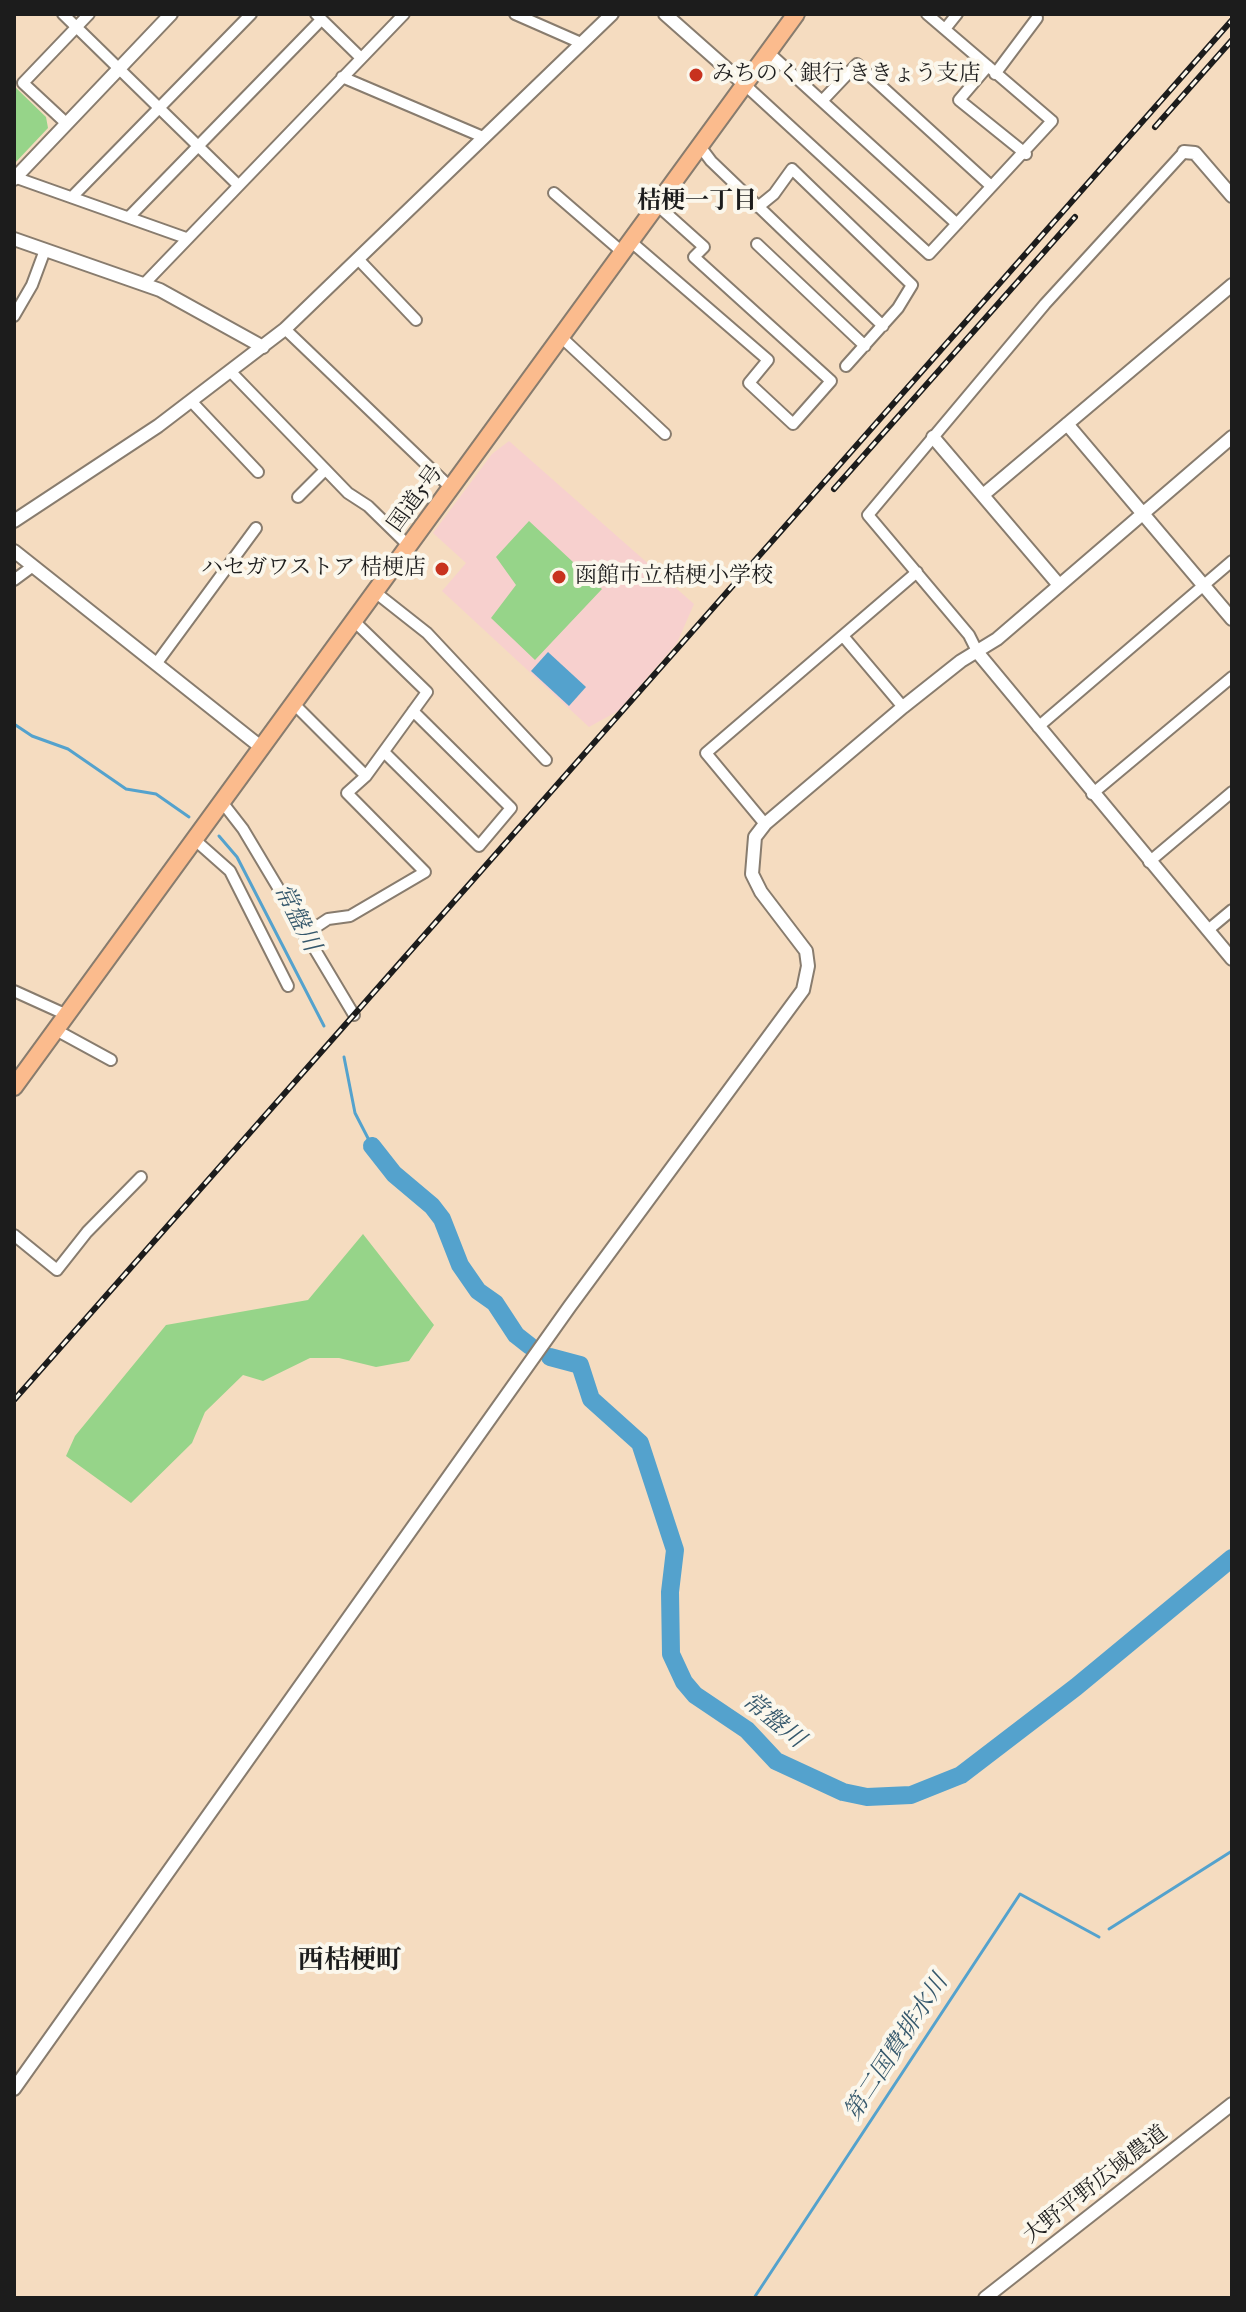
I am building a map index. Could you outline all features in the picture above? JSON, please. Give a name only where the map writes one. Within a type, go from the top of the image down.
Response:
[{"type":"highway","name":"国道5号","points":[[14,1087],[796,14]]},
{"type":"street","points":[[63,14],[238,185]]},
{"type":"street","points":[[66,123],[23,83],[89,14]]},
{"type":"street","points":[[171,14],[14,177],[186,238]]},
{"type":"street","points":[[72,197],[251,14]]},
{"type":"street","points":[[145,283],[402,14]]},
{"type":"street","points":[[515,14],[581,43]]},
{"type":"street","points":[[14,521],[128,448],[285,329],[612,14]]},
{"type":"street","points":[[665,14],[929,254],[991,186],[1026,154],[1052,121],[927,14]]},
{"type":"street","points":[[945,29],[957,14]]},
{"type":"street","points":[[129,217],[318,17],[361,58]]},
{"type":"street","points":[[1026,154],[959,100],[991,70],[1037,18]]},
{"type":"street","points":[[768,52],[957,224]]},
{"type":"street","points":[[822,101],[857,64],[991,186]]},
{"type":"street","points":[[342,77],[483,137]]},
{"type":"street","points":[[699,145],[758,207],[883,326]]},
{"type":"street","points":[[1232,196],[1195,153],[1184,152],[1045,304],[868,515],[969,635],[978,653],[1092,794],[1232,959]]},
{"type":"street","points":[[758,207],[792,169],[912,285],[883,326],[846,366]]},
{"type":"street","points":[[554,193],[768,360],[749,383],[793,424],[831,381],[694,257],[704,247],[656,204]]},
{"type":"street","points":[[14,239],[145,283],[263,347]]},
{"type":"street","points":[[757,244],[865,346]]},
{"type":"street","points":[[14,316],[32,285],[45,250]]},
{"type":"street","points":[[358,259],[416,320]]},
{"type":"street","points":[[983,495],[1232,285]]},
{"type":"street","points":[[285,329],[451,488]]},
{"type":"street","points":[[560,336],[665,434]]},
{"type":"street","points":[[230,371],[325,470],[409,546]]},
{"type":"street","points":[[191,401],[258,472]]},
{"type":"street","points":[[1067,424],[1232,619]]},
{"type":"street","points":[[933,437],[1059,585]]},
{"type":"street","points":[[14,2089],[570,1306],[803,990],[808,966],[806,951],[761,892],[752,874],[755,837],[765,824],[903,707],[961,661],[978,653],[1232,437]]},
{"type":"street","points":[[298,497],[325,470]]},
{"type":"street","points":[[156,664],[256,528]]},
{"type":"street","points":[[14,551],[262,748]]},
{"type":"street","points":[[1038,727],[1232,561]]},
{"type":"street","points":[[14,580],[33,566]]},
{"type":"street","points":[[765,824],[706,753],[917,572]]},
{"type":"street","points":[[375,592],[427,633],[546,760]]},
{"type":"street","points":[[304,935],[328,919],[350,916],[425,872],[347,793],[366,776],[427,692],[354,621]]},
{"type":"street","points":[[843,636],[903,707]]},
{"type":"street","points":[[1092,794],[1232,677]]},
{"type":"street","points":[[294,704],[366,776]]},
{"type":"street","points":[[384,752],[479,846],[511,808],[413,711]]},
{"type":"street","points":[[1149,862],[1232,792]]},
{"type":"street","points":[[222,802],[243,829],[354,1015]]},
{"type":"street","points":[[195,840],[230,871],[288,986]]},
{"type":"street","points":[[1208,930],[1232,910]]},
{"type":"street","points":[[14,991],[67,1015]]},
{"type":"street","points":[[56,1030],[111,1060]]},
{"type":"street","points":[[14,1235],[57,1270],[141,1177]]},
{"type":"street","name":"大野平野広域農道","points":[[985,2298],[1232,2104]]},
{"type":"shaded area","name":"函館市立桔梗小学校","points":[[509,441],[694,604],[677,643],[618,711],[589,727],[442,591],[466,563],[433,533],[492,454]]},
{"type":"green space","points":[[14,86],[46,117],[48,128],[14,164]]},
{"type":"green space","points":[[529,521],[602,589],[535,660],[491,618],[516,585],[496,557]]},
{"type":"green space","points":[[363,1234],[434,1325],[409,1361],[376,1367],[339,1358],[310,1358],[263,1381],[243,1375],[205,1412],[192,1443],[131,1503],[66,1456],[75,1436],[166,1325],[308,1300]]},
{"type":"water","points":[[548,652],[586,687],[569,706],[531,671]]},
{"type":"waterway","name":"常盤川","points":[[14,724],[32,736],[68,749],[126,789],[156,794],[189,817]]},
{"type":"waterway","name":"常盤川","points":[[219,836],[237,857],[324,1026]]},
{"type":"waterway","name":"常盤川","points":[[344,1057],[355,1113],[372,1146]]},
{"type":"waterway","name":"常盤川","points":[[372,1146],[394,1174],[432,1206],[442,1219],[460,1265],[478,1291],[495,1303],[516,1335],[530,1346]]},
{"type":"waterway","name":"常盤川","points":[[550,1357],[580,1365],[591,1399],[640,1443],[675,1550],[670,1592],[671,1654],[684,1682],[695,1695],[747,1730],[776,1761],[843,1792],[867,1797],[911,1795],[961,1775],[1076,1687],[1232,1558]]},
{"type":"waterway","name":"第二国費排水川","points":[[1109,1929],[1232,1851]]},
{"type":"waterway","name":"第二国費排水川","points":[[754,2298],[1020,1894],[1099,1937]]},
{"type":"railway","points":[[14,1400],[1232,20]]},
{"type":"railway","points":[[1155,127],[1232,40]]},
{"type":"railway","points":[[834,489],[1075,217]]},
{"type":"place","name":"みちのく銀行 ききょう支店","points":[[696,75]]},
{"type":"place","name":"ハセガワストア 桔梗店","points":[[442,569]]},
{"type":"place","name":"函館市立桔梗小学校","points":[[559,577]]},
{"type":"district","name":"桔梗一丁目","points":[[697,202]]},
{"type":"district","name":"西桔梗町","points":[[350,1962]]}]
